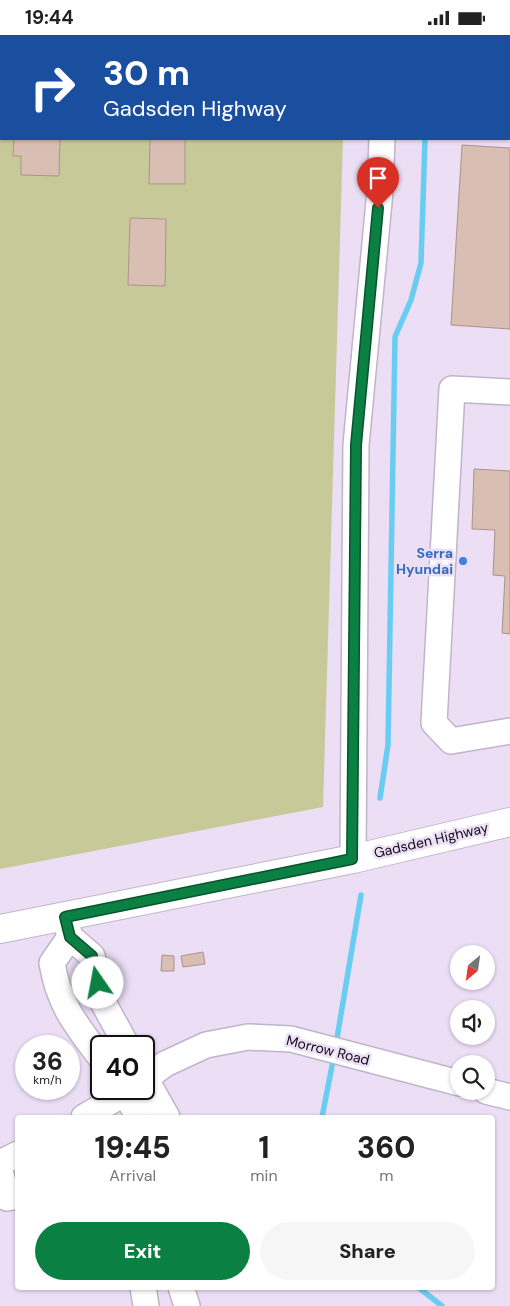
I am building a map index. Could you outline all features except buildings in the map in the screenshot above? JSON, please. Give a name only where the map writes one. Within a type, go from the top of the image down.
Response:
[{"type":"main road","name":"Gadsden Highway","points":[[0,929],[67,927],[510,822]]},
{"type":"street","points":[[352,859],[356,445],[380,191],[382,140]]},
{"type":"street","points":[[510,392],[452,389],[434,723],[451,741],[510,731]]},
{"type":"street","points":[[90,1043],[76,1025],[59,996],[55,981],[52,963],[67,927],[92,956],[105,1006],[121,1035]]},
{"type":"street","name":"Morrow Road","points":[[155,1070],[206,1045],[248,1037],[292,1039],[450,1081]]},
{"type":"street","points":[[495,1093],[510,1097]]},
{"type":"street","points":[[155,1096],[166,1115]]},
{"type":"street","points":[[87,1115],[110,1100]]},
{"type":"street","points":[[129,1100],[138,1115]]},
{"type":"street","points":[[0,1163],[15,1156]]},
{"type":"street","points":[[0,1171],[7,1198],[15,1197]]},
{"type":"street","points":[[143,1290],[146,1306]]},
{"type":"street","points":[[182,1290],[188,1306]]},
{"type":"green space","points":[[0,140],[343,140],[323,807],[0,869]]},
{"type":"waterway","points":[[380,798],[388,745],[395,337],[411,300],[421,263],[425,140]]},
{"type":"waterway","points":[[336,1044],[361,895]]},
{"type":"waterway","points":[[322,1115],[334,1056]]},
{"type":"waterway","points":[[422,1290],[442,1306]]},
{"type":"place","name":"Serra Hyundai","points":[[463,561]]},
{"type":"route","points":[[98,983],[92,956],[70,937],[65,917],[352,859],[356,445],[378,208]]}]
